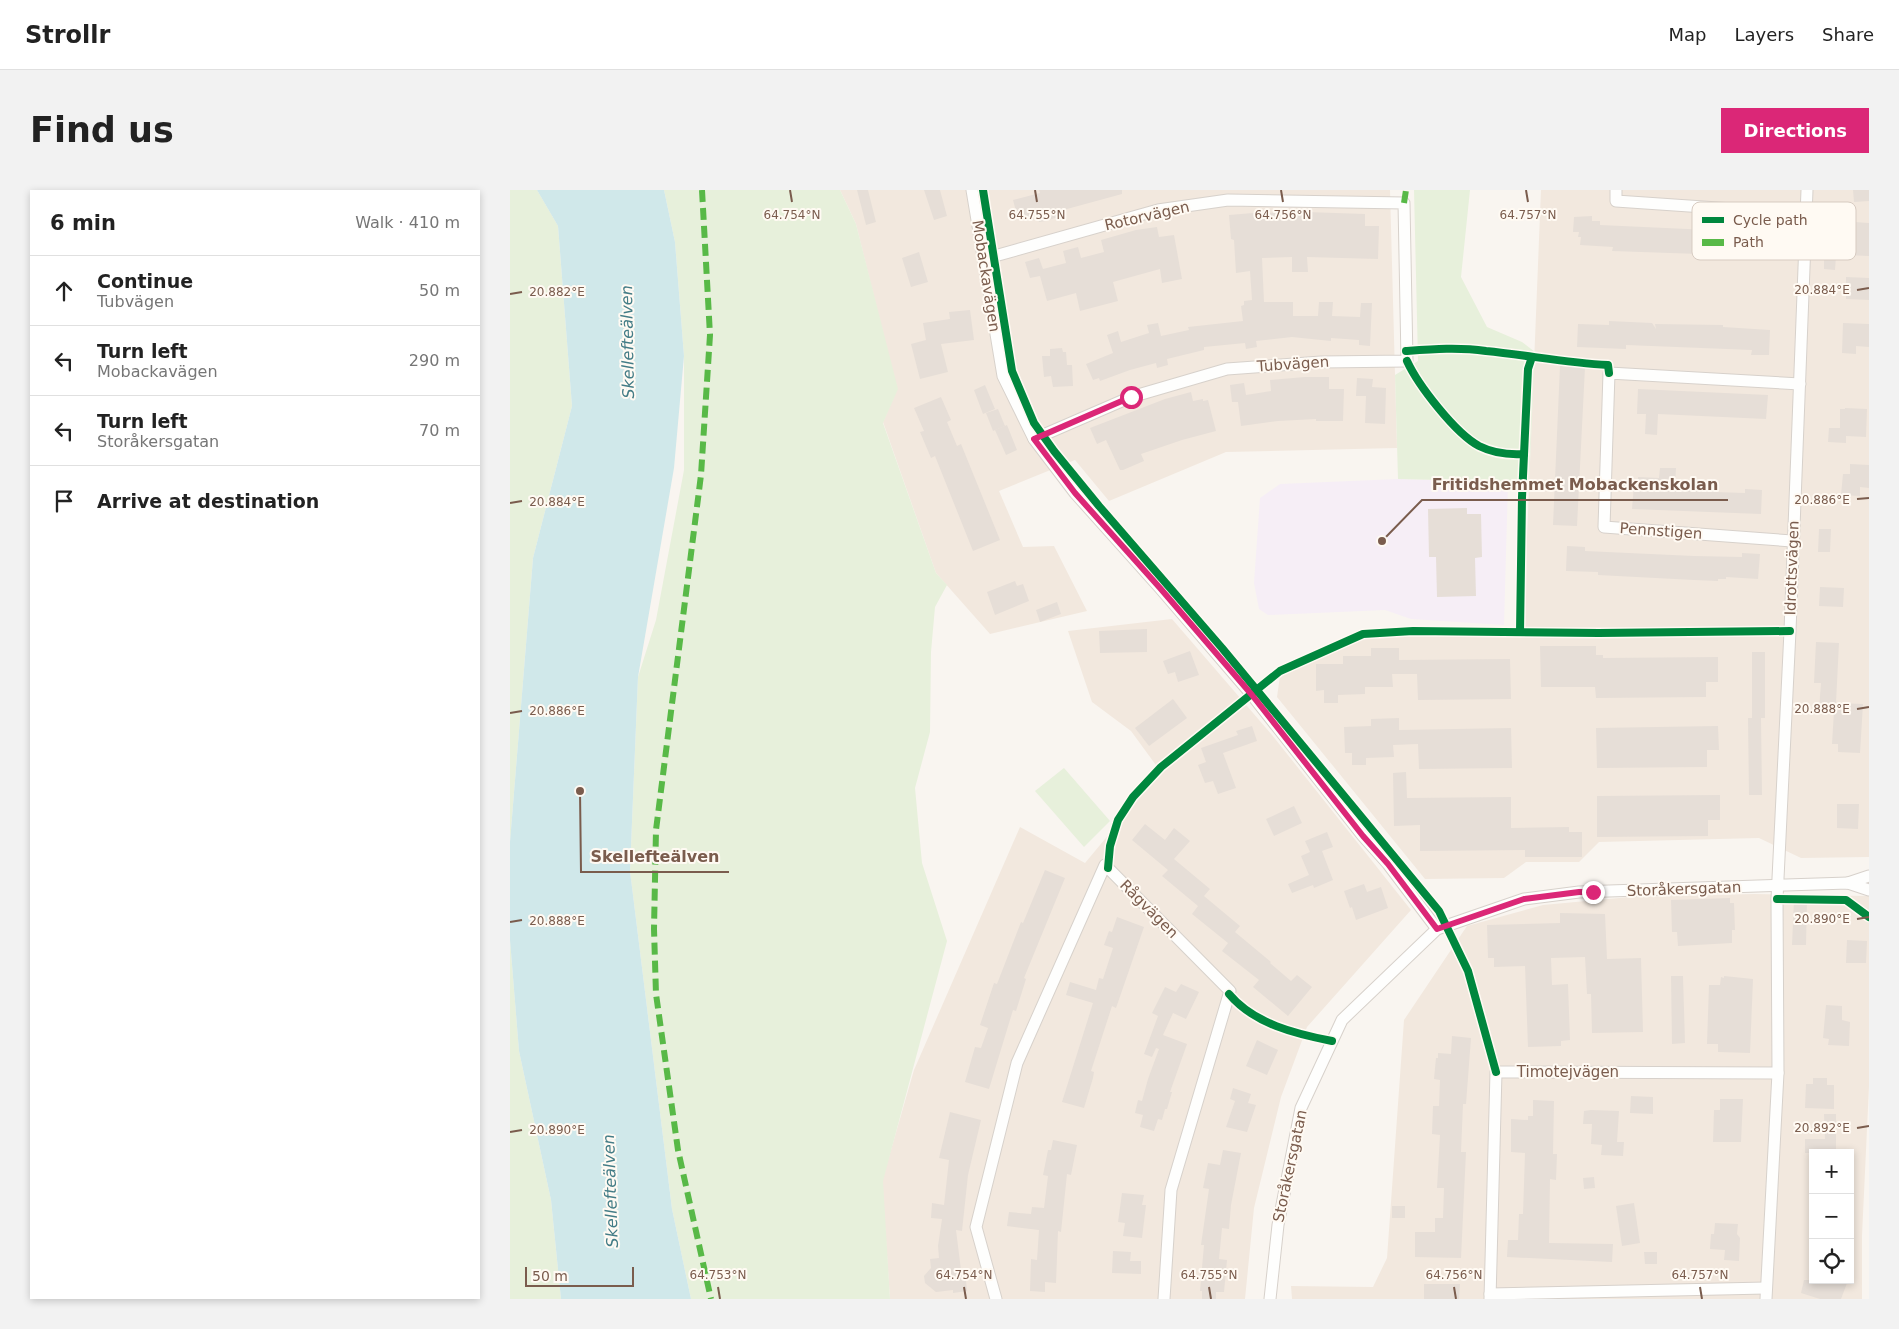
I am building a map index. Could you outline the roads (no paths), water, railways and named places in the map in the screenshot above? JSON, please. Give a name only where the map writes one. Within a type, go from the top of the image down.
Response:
[{"type":"street","name":"Mobackavägen","points":[[972,190],[990,308],[1003,376],[1034,439],[1075,493],[1252,695],[1363,836],[1388,864],[1437,929]]},
{"type":"street","points":[[1616,190],[1616,201],[1692,206]]},
{"type":"street","name":"Rotorvägen","points":[[984,259],[1158,210],[1228,200],[1404,203]]},
{"type":"street","name":"Tubvägen","points":[[1034,439],[1131,397],[1227,368],[1321,362],[1406,361],[1404,203]]},
{"type":"street","name":"Idrottsvägen","points":[[1777,885],[1790,631],[1792,541],[1805,260]]},
{"type":"street","name":"Pennstigen","points":[[1792,541],[1604,527],[1610,373],[1800,384]]},
{"type":"street","name":"Rågvägen","points":[[996,1299],[976,1227],[1018,1063],[1106,866],[1230,991],[1171,1190],[1164,1299]]},
{"type":"street","name":"Storåkersgatan","points":[[1270,1299],[1278,1225],[1301,1108],[1342,1020],[1437,929],[1524,899],[1579,892],[1848,883],[1869,876]]},
{"type":"street","name":"Storåkersgatan","points":[[1848,883],[1869,890]]},
{"type":"street","points":[[1490,1296],[1766,1294],[1778,1074],[1777,885]]},
{"type":"street","name":"Timotejvägen","points":[[1490,1296],[1496,1072],[1778,1074]]},
{"type":"water","points":[[537,190],[664,190],[675,242],[684,356],[674,468],[638,677],[630,871],[672,1209],[691,1299],[561,1299],[551,1200],[519,1051],[510,940],[510,842],[533,558],[572,406],[558,226]]},
{"type":"place","name":"Fritidshemmet Mobackenskolan","points":[[1382,541]]},
{"type":"place","name":"Skellefteälven","points":[[580,791]]}]
